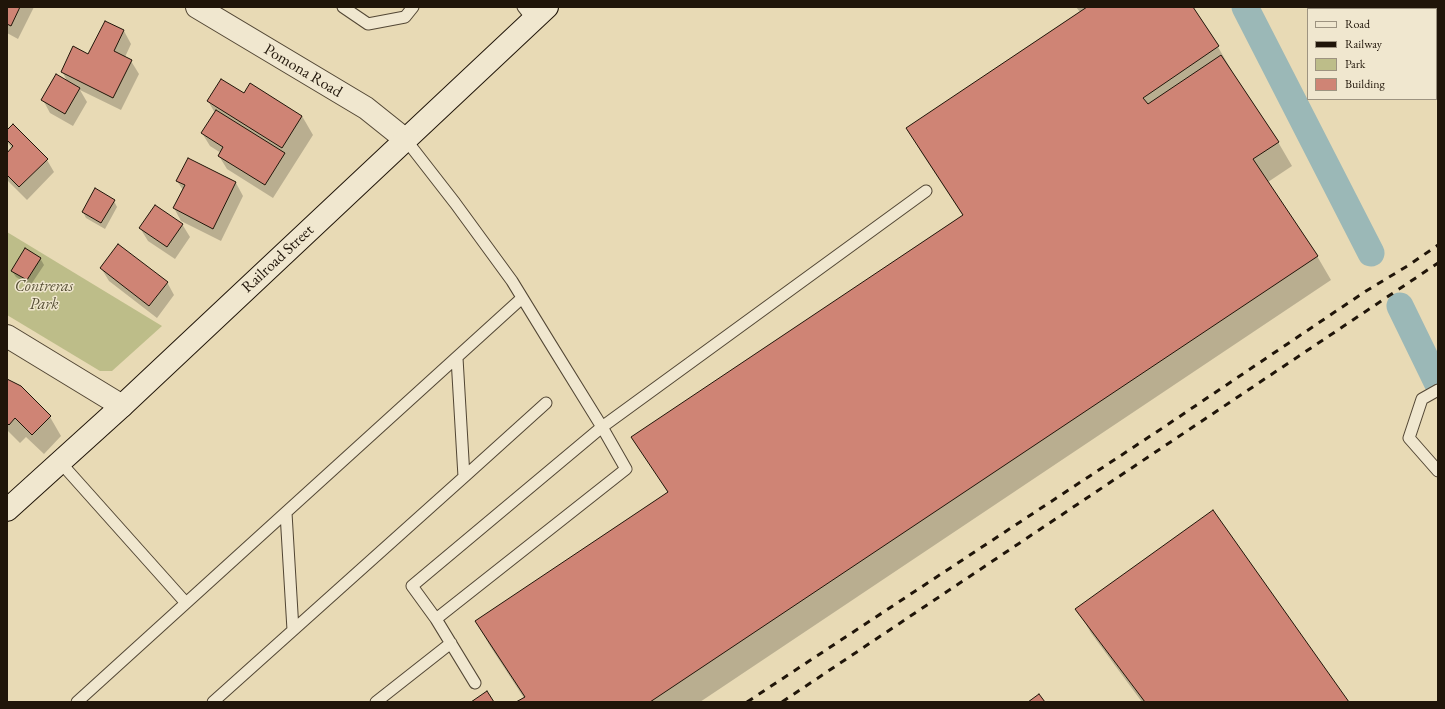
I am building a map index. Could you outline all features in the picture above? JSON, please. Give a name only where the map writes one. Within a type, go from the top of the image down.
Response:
[{"type":"main road","name":"Pomona Road","points":[[196,7],[366,108],[406,140]]},
{"type":"main road","name":"Railroad Street","points":[[7,510],[122,406],[406,140],[534,11]]},
{"type":"main road","points":[[7,336],[122,406]]},
{"type":"lane","points":[[343,7],[368,24],[404,17],[413,7]]},
{"type":"lane","points":[[406,140],[455,203],[512,281],[602,427],[626,469],[436,618]]},
{"type":"lane","points":[[476,683],[436,618],[412,586],[602,427],[926,191]]},
{"type":"lane","points":[[77,702],[522,298]]},
{"type":"lane","points":[[457,358],[464,477]]},
{"type":"lane","points":[[1438,390],[1422,398],[1409,438],[1438,471]]},
{"type":"lane","points":[[213,702],[546,403]]},
{"type":"lane","points":[[60,462],[186,603]]},
{"type":"lane","points":[[286,513],[293,630]]},
{"type":"lane","points":[[376,702],[451,642]]},
{"type":"green space","name":"Contreras Park","points":[[7,232],[162,326],[112,371],[100,371],[7,315]]},
{"type":"building","points":[[7,7],[20,7],[11,26],[7,24]]},
{"type":"building","points":[[1087,7],[1193,7],[1219,46],[1143,98],[1148,104],[1221,55],[1279,142],[1253,159],[1318,256],[650,702],[516,702],[525,697],[475,621],[668,492],[631,437],[963,215],[906,128]]},
{"type":"building","points":[[1395,7],[1426,7],[1425,8]]},
{"type":"building","points":[[105,21],[124,30],[114,51],[132,60],[113,98],[61,72],[73,46],[88,54]]},
{"type":"building","points":[[56,74],[80,88],[65,114],[41,100]]},
{"type":"building","points":[[221,79],[244,93],[250,83],[302,116],[282,148],[207,101]]},
{"type":"building","points":[[216,110],[285,153],[265,185],[218,156],[223,147],[201,133]]},
{"type":"building","points":[[13,124],[48,159],[19,187],[7,175],[7,153],[13,146],[7,140],[7,130]]},
{"type":"building","points":[[188,158],[236,182],[213,229],[173,208],[185,185],[176,181]]},
{"type":"building","points":[[95,188],[115,200],[101,223],[82,212]]},
{"type":"building","points":[[155,205],[183,224],[167,247],[139,228]]},
{"type":"building","points":[[118,244],[168,282],[149,306],[100,268]]},
{"type":"building","points":[[25,248],[41,258],[27,280],[11,271]]},
{"type":"building","points":[[7,379],[21,386],[51,416],[32,435],[15,418],[9,425],[7,423]]},
{"type":"building","points":[[1213,510],[1349,702],[1145,702],[1075,609]]},
{"type":"building","points":[[487,691],[494,702],[471,702]]},
{"type":"building","points":[[1039,694],[1045,702],[1028,702]]},
{"type":"waterway","points":[[1245,7],[1371,253]]},
{"type":"waterway","points":[[1400,306],[1437,382]]},
{"type":"railway","points":[[747,702],[1158,431],[1366,291],[1409,265],[1438,245]]},
{"type":"railway","points":[[782,702],[1438,263]]}]
